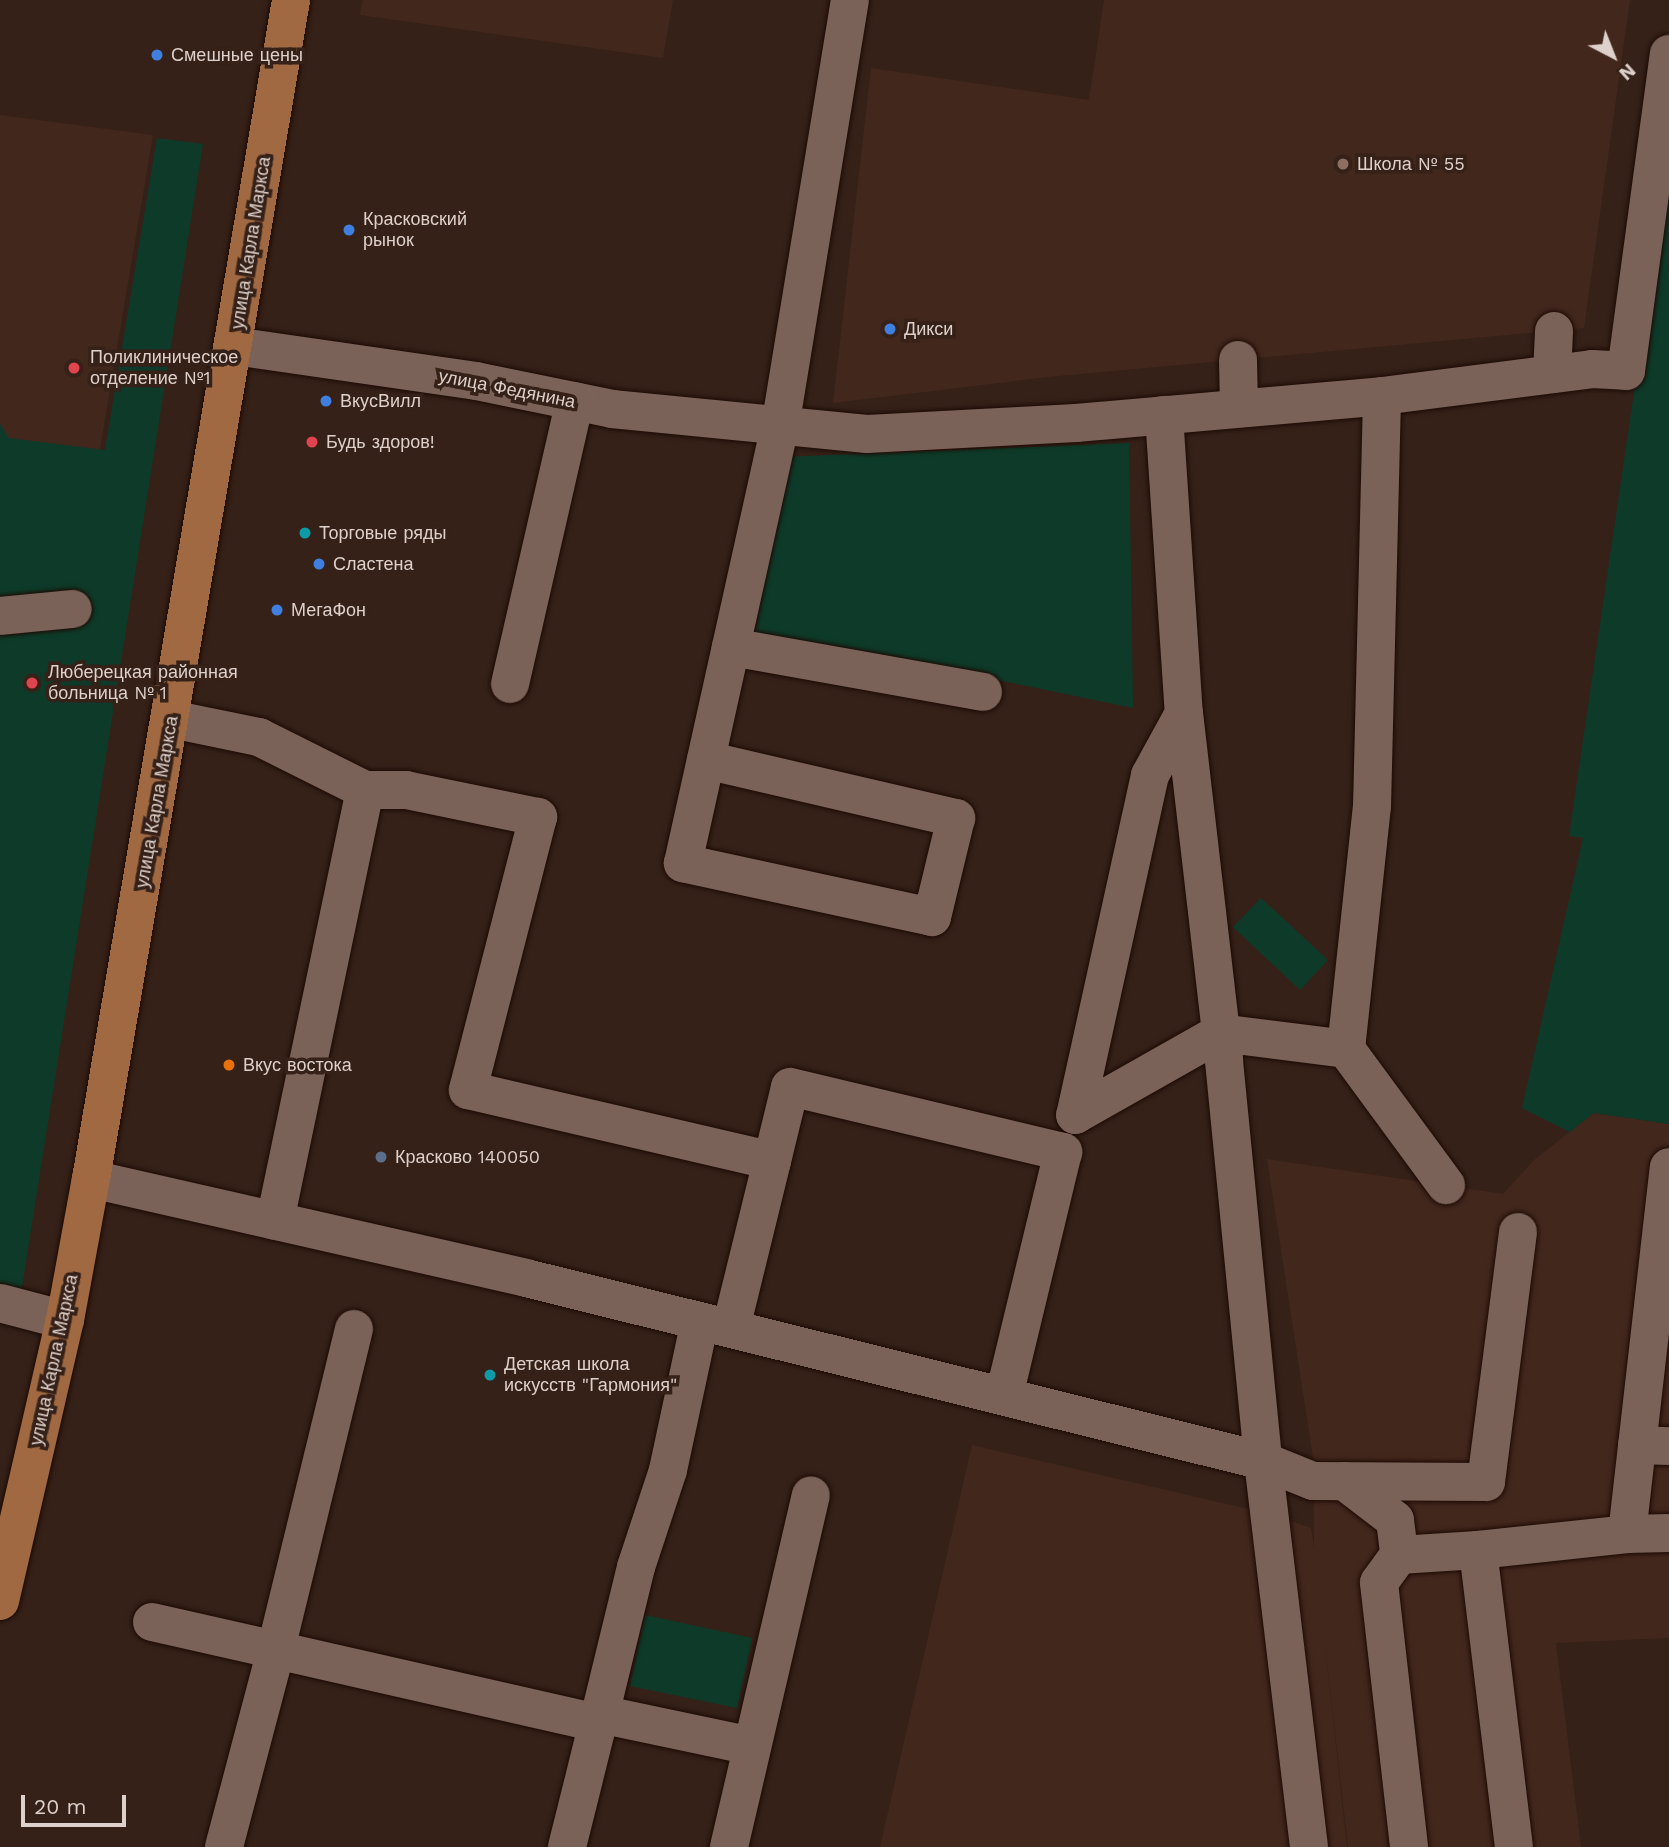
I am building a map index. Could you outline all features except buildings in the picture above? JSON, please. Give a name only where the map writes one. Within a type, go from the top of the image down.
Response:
[{"type":"main road","name":"улица Карла Маркса","points":[[0,1601],[9,1520],[65,1320],[91,1179],[172,719],[196,550],[234,346],[291,0]]},
{"type":"street","points":[[706,760],[956,818],[932,917],[683,863],[780,427],[850,0]]},
{"type":"street","name":"улица Федянина","points":[[234,346],[476,381],[612,409],[867,434],[1164,415],[1239,406],[1382,396],[1592,369],[1626,371],[1669,54]]},
{"type":"street","points":[[1552,374],[1555,331]]},
{"type":"street","points":[[1238,360],[1239,406]]},
{"type":"street","points":[[1382,396],[1372,807],[1346,1049],[1446,1185]]},
{"type":"street","points":[[510,684],[575,401]]},
{"type":"street","points":[[1164,415],[1184,713],[1220,1033],[1263,1461],[1310,1847]]},
{"type":"street","points":[[0,616],[73,609]]},
{"type":"street","points":[[731,647],[983,692]]},
{"type":"street","points":[[1184,713],[1150,775],[1075,1115],[1220,1033],[1346,1049]]},
{"type":"street","points":[[172,719],[259,737],[365,790],[407,790],[538,817],[468,1090],[772,1161]]},
{"type":"street","points":[[275,1221],[365,790]]},
{"type":"street","points":[[568,1847],[636,1567],[715,1324],[772,1161],[790,1087],[1063,1152],[1004,1396]]},
{"type":"street","points":[[1627,1534],[1653,1446],[1669,1167]]},
{"type":"street","points":[[91,1179],[715,1324],[1263,1461],[1313,1481],[1486,1482],[1518,1232]]},
{"type":"street","points":[[0,1303],[65,1320]]},
{"type":"street","points":[[224,1847],[276,1650],[354,1329]]},
{"type":"street","points":[[1344,1481],[1395,1520],[1399,1555],[1379,1583],[1409,1847]]},
{"type":"street","points":[[729,1847],[811,1495]]},
{"type":"street","points":[[1399,1555],[1478,1550],[1627,1534],[1669,1533]]},
{"type":"street","points":[[1478,1550],[1514,1847]]},
{"type":"street","points":[[152,1622],[599,1718],[752,1746]]},
{"type":"shaded area","points":[[363,0],[673,0],[663,58],[360,15]]},
{"type":"shaded area","name":"Школа № 55","points":[[1104,0],[1630,0],[1584,328],[1048,377],[833,403],[871,68],[1089,100]]},
{"type":"shaded area","name":"Люберецкая районная больница № 1","points":[[0,115],[153,135],[73,609],[0,1111]]},
{"type":"shaded area","points":[[1594,1113],[1669,1124],[1669,1638],[1556,1643],[1581,1847],[1348,1847],[1323,1626],[1347,1847],[880,1847],[972,1445],[1270,1514],[1311,1528],[1314,1548],[1314,1464],[1267,1159],[1503,1194],[1534,1160]]},
{"type":"green space","points":[[157,138],[203,144],[21,1293],[0,1291],[0,424],[9,438],[105,450]]},
{"type":"green space","points":[[1669,154],[1669,1124],[1594,1113],[1570,1132],[1522,1108],[1583,838],[1569,836]]},
{"type":"green space","points":[[1129,443],[1133,708],[945,669],[755,638],[782,457]]},
{"type":"green space","points":[[1261,898],[1328,960],[1300,990],[1233,927]]},
{"type":"green space","points":[[645,1615],[752,1638],[737,1708],[630,1686]]},
{"type":"place","name":"Смешные цены","points":[[157,55]]},
{"type":"place","name":"Школа № 55","points":[[1343,164]]},
{"type":"place","name":"Красковский рынок","points":[[349,230]]},
{"type":"place","name":"Дикси","points":[[890,329]]},
{"type":"place","name":"Поликлиническое отделение №1","points":[[74,368]]},
{"type":"place","name":"ВкусВилл","points":[[326,401]]},
{"type":"place","name":"Будь здоров!","points":[[312,442]]},
{"type":"place","name":"Торговые ряды","points":[[305,533]]},
{"type":"place","name":"Сластена","points":[[319,564]]},
{"type":"place","name":"МегаФон","points":[[277,610]]},
{"type":"place","name":"Люберецкая районная больница № 1","points":[[32,683]]},
{"type":"place","name":"Вкус востока","points":[[229,1065]]},
{"type":"place","name":"Красково 140050","points":[[381,1157]]},
{"type":"place","name":"Детская школа искусств \"Гармония\"","points":[[490,1375]]}]
